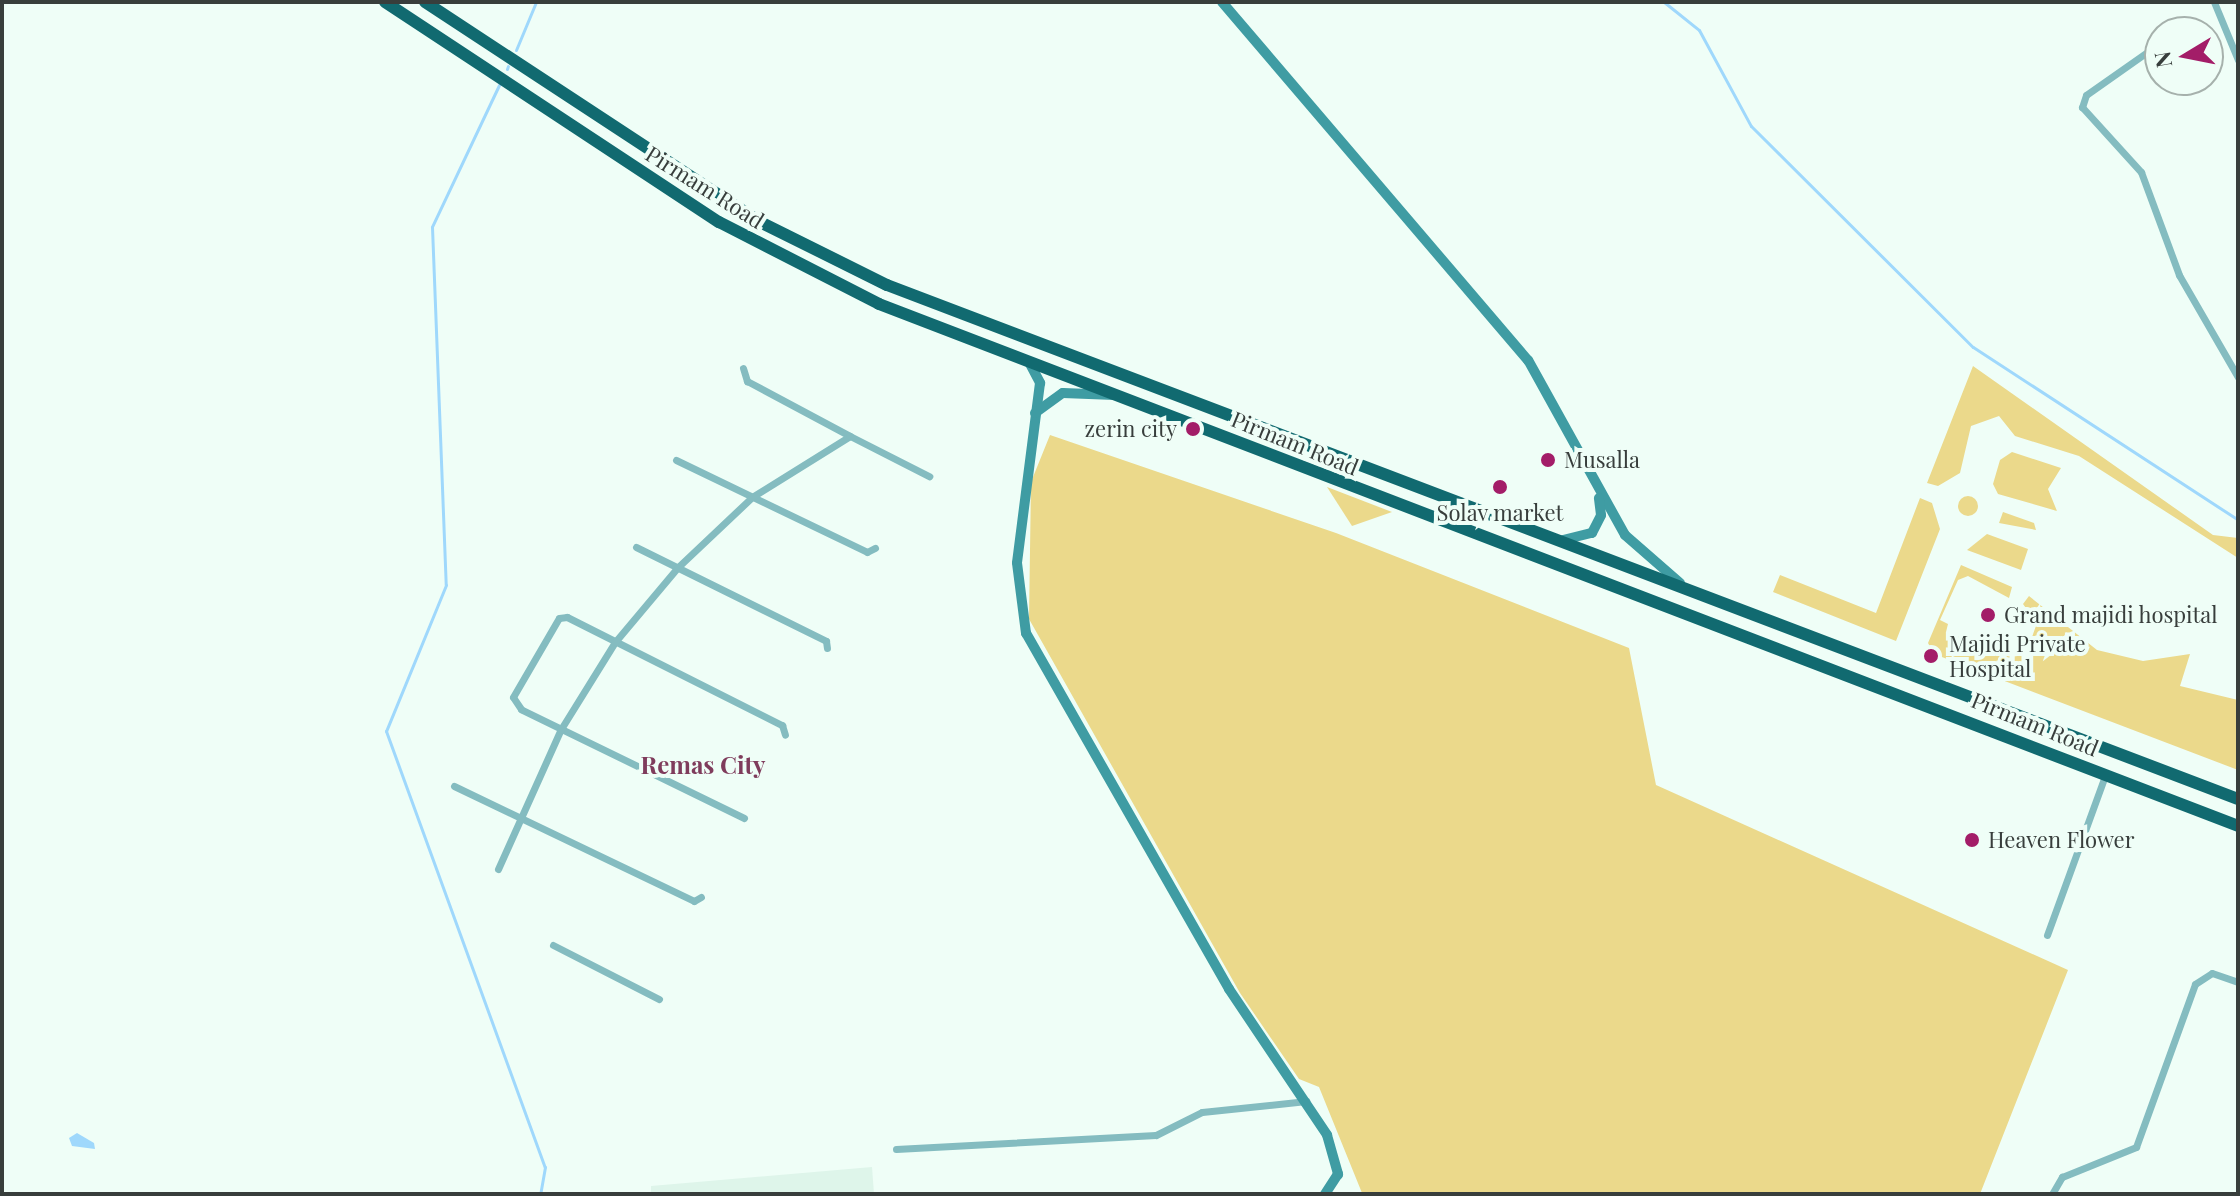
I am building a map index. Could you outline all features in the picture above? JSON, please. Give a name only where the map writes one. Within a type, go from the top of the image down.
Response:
[{"type":"highway","name":"Pirmam Road","points":[[385,2],[719,222],[879,304],[1384,500],[1841,668],[2238,826]]},
{"type":"highway","name":"Pirmam Road","points":[[425,2],[712,193],[848,267],[1385,476],[1685,586],[2238,799]]},
{"type":"highway","points":[[1384,500],[1385,476]]},
{"type":"highway","points":[[1841,668],[1848,648]]},
{"type":"street","points":[[1222,2],[1528,360],[1595,489],[1637,552],[1685,586]]},
{"type":"street","points":[[2214,2],[2238,60]]},
{"type":"street","points":[[2144,54],[2086,95],[2082,107],[2141,172],[2179,275],[2238,377]]},
{"type":"street","points":[[1029,362],[1040,383],[1017,563],[1026,633],[1229,989],[1308,1101],[1337,1159],[1337,1179],[1325,1194]]},
{"type":"street","points":[[743,368],[747,381],[929,476]]},
{"type":"street","points":[[1035,413],[1063,393],[1115,395]]},
{"type":"street","points":[[498,869],[561,729],[615,642],[677,568],[752,497],[850,436]]},
{"type":"street","points":[[676,460],[867,552],[875,548]]},
{"type":"street","points":[[1553,539],[1592,533],[1601,515],[1595,489]]},
{"type":"street","points":[[636,547],[826,641],[827,648]]},
{"type":"street","points":[[744,818],[515,706],[513,697],[559,618],[615,642],[782,725],[785,735]]},
{"type":"street","points":[[2047,935],[2106,773]]},
{"type":"street","points":[[454,786],[694,901],[701,897]]},
{"type":"street","points":[[553,945],[659,999]]},
{"type":"street","points":[[2052,1194],[2062,1177],[2136,1147],[2195,984],[2212,973],[2238,982]]},
{"type":"street","points":[[896,1149],[1156,1135],[1202,1112],[1308,1101]]},
{"type":"shaded area","points":[[1973,366],[2213,535],[2238,538],[2238,558],[2079,456],[2015,436],[1999,416],[1971,426],[1960,473],[1938,486],[1927,483]]},
{"type":"shaded area","points":[[1050,435],[1336,533],[1629,648],[1656,785],[2068,970],[1980,1194],[1362,1193],[1319,1087],[1299,1079],[1240,993],[1029,619],[1031,482]]},
{"type":"shaded area","points":[[2012,452],[2061,468],[2048,489],[2057,511],[1998,494],[1993,484],[2000,460]]},
{"type":"shaded area","points":[[1327,487],[1392,512],[1352,526]]},
{"type":"shaded area","points":[[1968,496],[1975,499],[1978,506],[1975,513],[1968,516],[1961,513],[1958,506],[1961,499]]},
{"type":"shaded area","points":[[1920,498],[1932,503],[1940,529],[1896,641],[1773,592],[1780,575],[1876,613]]},
{"type":"shaded area","points":[[2003,512],[2034,523],[2036,530],[1999,523]]},
{"type":"shaded area","points":[[1987,534],[2028,549],[2021,570],[1967,550]]},
{"type":"shaded area","points":[[1961,565],[2012,587],[2009,598],[1968,576],[1958,580],[1940,620],[1948,624],[1946,632],[2013,658],[2017,651],[2026,654],[2037,623],[2023,604],[2029,596],[2097,650],[2143,661],[2190,654],[2180,686],[2238,700],[2238,770],[1934,654],[1928,643]]},
{"type":"shaded area","points":[[872,1167],[874,1194],[651,1194],[651,1186]]},
{"type":"water","points":[[77,1133],[94,1143],[95,1149],[72,1146],[69,1138]]},
{"type":"waterway","points":[[516,50],[536,2]]},
{"type":"waterway","points":[[1664,2],[1699,30],[1751,126],[1973,347],[2238,520]]},
{"type":"waterway","points":[[499,85],[432,227],[446,585],[386,731],[545,1167],[540,1194]]},
{"type":"place","name":"zerin city","points":[[1193,429]]},
{"type":"place","name":"Musalla","points":[[1548,460]]},
{"type":"place","name":"Solav market","points":[[1500,487]]},
{"type":"place","name":"Grand majidi hospital","points":[[1988,615]]},
{"type":"place","name":"Majidi Private Hospital","points":[[1931,656]]},
{"type":"place","name":"Heaven Flower","points":[[1972,840]]},
{"type":"district","name":"Remas City","points":[[703,765]]}]
